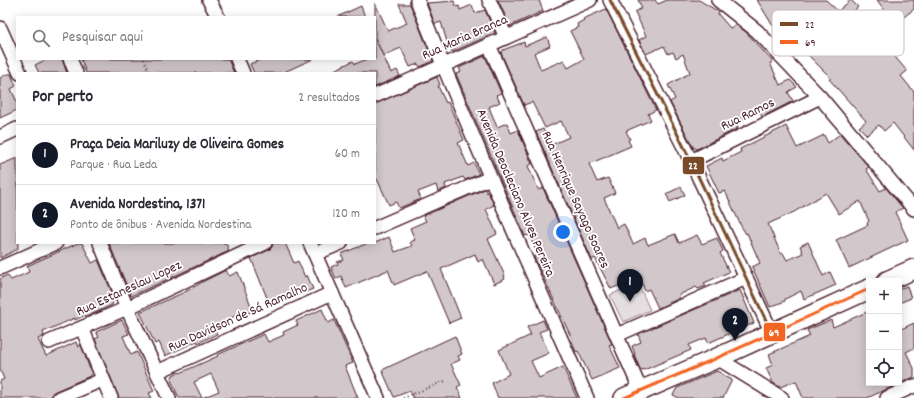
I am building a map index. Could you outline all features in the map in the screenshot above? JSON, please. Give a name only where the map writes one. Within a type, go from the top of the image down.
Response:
[{"type":"main road","points":[[894,278],[914,269]]},
{"type":"main road","points":[[624,398],[717,358],[866,290]]},
{"type":"street","points":[[209,0],[217,16]]},
{"type":"street","name":"Avenida Deocleciano Alves Pereira","points":[[417,0],[490,178],[587,398]]},
{"type":"street","points":[[489,0],[506,37]]},
{"type":"street","name":"Rua Maria Branca","points":[[376,96],[590,0]]},
{"type":"street","points":[[610,0],[691,161],[772,333]]},
{"type":"street","points":[[718,0],[757,31],[772,47]]},
{"type":"street","points":[[0,28],[20,72]]},
{"type":"street","name":"Rua Henrique Sayago Soares","points":[[490,45],[641,391]]},
{"type":"street","points":[[781,56],[820,98],[914,209]]},
{"type":"street","points":[[70,60],[76,72]]},
{"type":"street","points":[[238,60],[244,72]]},
{"type":"street","name":"Rua Ramos","points":[[691,161],[820,98]]},
{"type":"street","points":[[0,137],[16,129]]},
{"type":"street","points":[[376,228],[490,178]]},
{"type":"street","points":[[0,268],[54,244]]},
{"type":"street","points":[[100,244],[127,308],[169,398]]},
{"type":"street","name":"Rua Estaneslau Lopez","points":[[49,342],[127,308],[263,244]]},
{"type":"street","points":[[336,244],[312,249],[378,398]]},
{"type":"street","points":[[616,335],[746,278]]},
{"type":"street","name":"Rua Davidson de Sá Ramalho","points":[[157,372],[332,293]]},
{"type":"street","points":[[82,328],[102,380],[111,398]]},
{"type":"street","points":[[717,358],[782,398]]},
{"type":"street","points":[[59,398],[102,380]]},
{"type":"street","points":[[887,398],[914,386]]},
{"type":"path","points":[[144,60],[148,72]]},
{"type":"path","points":[[403,398],[445,381]]},
{"type":"shaded area","points":[[638,283],[650,310],[623,322],[610,295]]},
{"type":"building","points":[[498,0],[539,0],[543,11],[510,26]]},
{"type":"building","points":[[638,0],[655,0],[658,4],[667,0],[699,0],[719,12],[718,14],[730,28],[736,25],[746,32],[773,62],[770,63],[780,85],[790,80],[797,87],[788,92],[793,101],[762,117],[759,111],[735,123],[738,128],[697,149],[693,147],[670,102],[675,99],[668,85],[690,73],[683,54],[676,58],[673,52],[668,54],[664,46],[646,54],[639,40],[646,36],[635,12],[642,8]]},
{"type":"building","points":[[757,0],[826,0],[837,10],[772,10],[772,24]]},
{"type":"building","points":[[851,0],[858,7],[855,10],[839,10]]},
{"type":"building","points":[[877,0],[914,0],[914,9],[904,17],[904,10],[884,10]]},
{"type":"building","points":[[454,1],[456,7],[459,6],[460,10],[472,5],[475,13],[485,10],[495,33],[452,52],[447,42],[441,22],[435,24],[427,3]]},
{"type":"building","points":[[375,3],[388,31],[407,23],[399,4],[410,4],[433,61],[420,67],[418,64],[410,67],[401,48],[383,56],[376,40]]},
{"type":"building","points":[[361,6],[365,16],[339,16]]},
{"type":"building","points":[[606,9],[656,110],[648,114],[651,120],[626,131],[630,139],[628,140],[631,146],[589,164],[597,182],[608,178],[615,193],[604,198],[617,228],[624,224],[633,244],[645,238],[648,245],[675,234],[679,243],[697,235],[702,244],[717,238],[723,251],[720,253],[729,272],[704,283],[706,286],[698,289],[696,287],[679,295],[680,298],[658,308],[649,289],[645,291],[639,277],[611,289],[595,258],[592,260],[536,132],[543,129],[551,145],[569,137],[561,121],[545,128],[532,102],[524,105],[501,53],[503,50],[524,42],[525,46],[547,37],[550,46],[534,53],[541,70],[564,60],[568,68],[584,59],[570,31],[578,27],[577,24],[584,20],[583,19]]},
{"type":"building","points":[[376,40],[391,73],[397,70],[400,76],[376,87],[376,72],[330,72],[353,61],[355,64],[365,60],[376,60]]},
{"type":"building","points":[[485,56],[501,93],[496,95],[500,102],[489,107],[497,127],[507,123],[511,133],[518,130],[532,164],[528,166],[538,189],[543,188],[612,344],[609,345],[620,368],[592,380],[578,351],[576,352],[572,339],[534,257],[538,255],[529,235],[525,236],[456,74],[461,72],[459,68]]},
{"type":"building","points":[[809,56],[894,56],[907,71],[901,76],[914,92],[914,150],[893,123],[884,131],[879,125],[867,135],[859,127],[866,121],[829,79],[831,78]]},
{"type":"building","points":[[45,60],[62,60],[67,72],[38,72],[35,65]]},
{"type":"building","points":[[81,60],[228,60],[234,72],[86,72]]},
{"type":"building","points":[[260,60],[311,60],[284,72],[254,72],[250,64]]},
{"type":"building","points":[[7,74],[11,74],[16,86],[11,89],[16,100],[16,110],[0,118],[0,78]]},
{"type":"building","points":[[437,77],[440,85],[438,86],[446,103],[448,102],[464,140],[458,143],[468,166],[474,163],[479,174],[465,180],[463,177],[445,184],[446,188],[438,192],[436,185],[418,192],[421,199],[399,208],[396,202],[389,205],[376,180],[376,104]]},
{"type":"building","points":[[786,126],[797,148],[824,135],[828,143],[840,134],[869,167],[866,169],[880,191],[886,188],[903,208],[895,212],[908,240],[849,268],[836,240],[868,225],[867,223],[869,221],[860,201],[839,214],[826,193],[794,212],[768,224],[781,254],[783,253],[787,260],[803,253],[800,246],[808,242],[823,276],[830,272],[836,285],[804,299],[801,291],[785,299],[785,301],[770,307],[752,267],[760,263],[747,233],[746,234],[741,226],[725,191],[719,193],[706,166],[722,158],[723,161],[741,152],[740,149]]},
{"type":"building","points":[[16,158],[16,244],[18,244],[18,249],[0,258],[0,165]]},
{"type":"building","points":[[681,187],[685,195],[670,202],[666,194]]},
{"type":"building","points":[[485,189],[494,205],[486,209],[497,234],[488,239],[505,279],[494,284],[483,259],[478,262],[475,254],[441,269],[461,318],[449,323],[427,271],[394,285],[388,270],[346,288],[341,276],[336,279],[331,267],[338,264],[337,262],[344,260],[341,254],[366,244],[376,244],[376,243],[389,237],[395,252],[412,246],[410,242],[415,240],[410,228],[426,221],[423,216]]},
{"type":"building","points":[[76,244],[82,244],[92,263],[98,260],[114,297],[112,305],[86,317],[85,315],[75,320],[75,318],[43,332],[44,336],[38,339],[46,356],[76,342],[78,347],[81,345],[91,372],[90,376],[52,393],[51,398],[0,398],[0,381],[4,379],[0,370],[0,279],[7,275],[11,280],[29,272],[27,266]]},
{"type":"building","points":[[109,244],[226,244],[229,251],[131,296]]},
{"type":"building","points":[[273,244],[285,244],[294,263],[298,261],[305,277],[307,275],[313,289],[291,298],[289,293],[269,303],[251,258],[269,250]]},
{"type":"building","points":[[226,270],[229,276],[238,272],[253,311],[240,317],[239,314],[221,323],[222,326],[215,330],[217,334],[198,343],[197,341],[165,356],[159,342],[155,344],[140,312],[187,291]]},
{"type":"building","points":[[907,286],[911,298],[902,302],[902,288]]},
{"type":"building","points":[[740,290],[754,323],[708,343],[706,338],[689,345],[691,350],[644,370],[640,369],[632,346],[641,342],[638,334]]},
{"type":"building","points":[[322,309],[328,323],[334,320],[353,363],[345,366],[358,398],[179,398],[171,380],[173,375],[264,334],[268,342],[284,335],[283,332],[298,325],[296,321]],"holes":[[[211,374],[219,391],[202,398],[194,382]]]},
{"type":"building","points":[[866,312],[866,386],[894,386],[867,398],[803,398],[796,381],[780,387],[773,383],[766,368],[773,365],[769,354],[810,336],[807,330],[831,320],[833,327]]},
{"type":"building","points":[[122,320],[129,334],[123,336],[131,355],[137,352],[154,391],[149,393],[152,398],[119,398],[95,339],[99,337],[96,332]]},
{"type":"building","points":[[543,320],[547,329],[539,332],[549,353],[531,361],[539,378],[563,367],[577,398],[498,398],[492,383],[509,374],[499,350],[531,335],[527,327]]},
{"type":"building","points":[[914,323],[914,348],[906,352],[914,368],[914,377],[902,382],[902,329]]},
{"type":"building","points":[[455,336],[462,354],[458,356],[460,360],[451,364],[461,385],[457,387],[462,398],[413,398],[410,391],[394,397],[382,370]]},
{"type":"building","points":[[717,371],[732,380],[723,398],[679,398],[673,395],[677,388]]},
{"type":"transit line","name":"22","points":[[610,0],[691,161],[772,333]]},
{"type":"transit line","name":"69","points":[[624,398],[717,358],[866,290]]},
{"type":"place","name":"Praça Deia Mariluzy de Oliveira Gomes","points":[[630,302]]},
{"type":"place","name":"Avenida Nordestina, 1371","points":[[735,341]]}]
